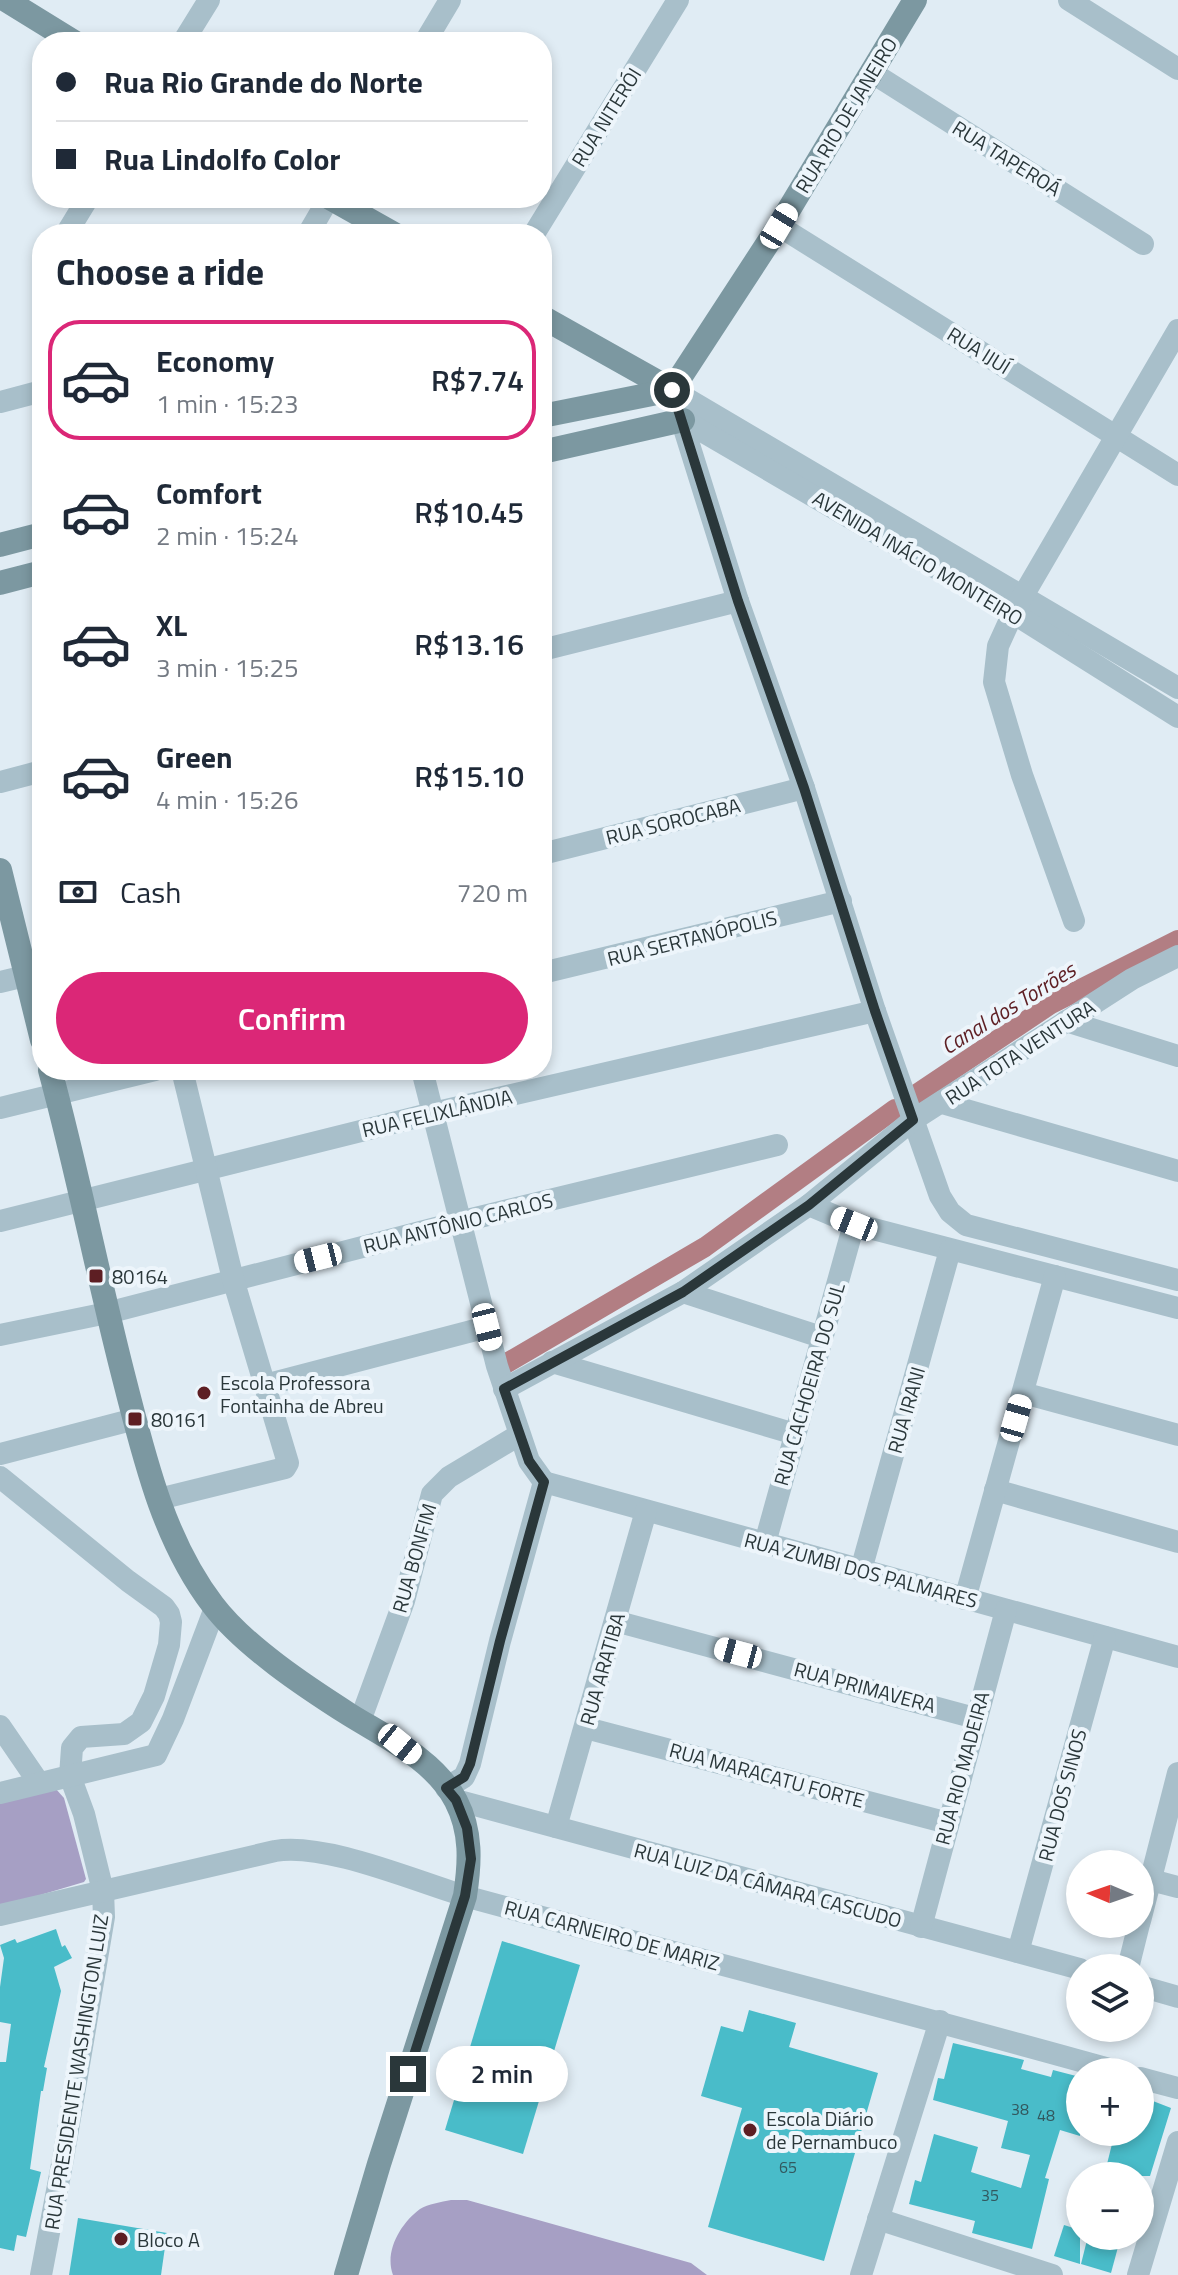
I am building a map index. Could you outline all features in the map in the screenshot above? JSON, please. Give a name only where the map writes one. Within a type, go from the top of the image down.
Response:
[{"type":"main road","points":[[6,0],[58,32]]},
{"type":"main road","name":"RUA RIO DE JANEIRO","points":[[672,390],[779,226],[915,0]]},
{"type":"main road","points":[[347,208],[376,224]]},
{"type":"main road","name":"AVENIDA INÁCIO MONTEIRO","points":[[552,323],[672,390]]},
{"type":"main road","points":[[552,414],[672,390]]},
{"type":"main road","points":[[552,450],[683,420]]},
{"type":"main road","points":[[0,545],[32,537]]},
{"type":"main road","points":[[0,583],[32,575]]},
{"type":"main road","points":[[0,870],[32,971]]},
{"type":"main road","points":[[53,1080],[135,1419],[170,1535],[186,1566],[215,1608],[268,1658],[360,1721],[400,1744],[428,1767],[451,1794],[467,1828],[471,1859],[465,1896],[346,2275]]},
{"type":"street","points":[[189,32],[209,0]]},
{"type":"street","points":[[431,32],[450,0]]},
{"type":"street","name":"RUA NITERÓI","points":[[552,205],[678,0]]},
{"type":"street","points":[[1069,0],[1178,69]]},
{"type":"street","name":"RUA TAPEROÁ","points":[[871,72],[1143,244]]},
{"type":"street","name":"RUA IJUÍ","points":[[779,226],[1178,475]]},
{"type":"street","points":[[1074,921],[1022,775],[994,682],[998,646],[1018,604],[1178,330]]},
{"type":"street","points":[[672,390],[738,601],[940,1196],[950,1212],[966,1225],[1178,1280]]},
{"type":"street","name":"AVENIDA INÁCIO MONTEIRO","points":[[672,390],[1018,604],[1178,717]]},
{"type":"street","points":[[0,402],[32,394]]},
{"type":"street","name":"AVENIDA INÁCIO MONTEIRO","points":[[683,420],[1178,688]]},
{"type":"street","points":[[552,648],[738,601]]},
{"type":"street","points":[[0,782],[32,774]]},
{"type":"street","name":"RUA SOROCABA","points":[[552,851],[804,788]]},
{"type":"street","name":"RUA SERTANÓPOLIS","points":[[552,971],[841,901]]},
{"type":"street","name":"RUA TOTA VENTURA","points":[[504,1389],[683,1292],[809,1205],[913,1120],[1132,979],[1178,956]]},
{"type":"street","points":[[0,982],[32,974]]},
{"type":"street","name":"RUA FELIXLÂNDIA","points":[[0,1221],[433,1113],[875,1011]]},
{"type":"street","points":[[1066,1021],[1178,1056]]},
{"type":"street","points":[[0,1108],[116,1080]]},
{"type":"street","points":[[159,1499],[285,1468],[288,1463],[233,1279],[185,1080]]},
{"type":"street","points":[[425,1080],[504,1389],[529,1461],[544,1482],[470,1764],[451,1794]]},
{"type":"street","points":[[942,1103],[1178,1171]]},
{"type":"street","name":"RUA ANTÔNIO CARLOS","points":[[0,1335],[107,1313],[459,1222],[777,1145]]},
{"type":"street","points":[[809,1205],[854,1224],[1178,1308]]},
{"type":"street","name":"RUA CACHOEIRA DO SUL","points":[[765,1543],[854,1224]]},
{"type":"street","name":"RUA IRANI","points":[[861,1570],[950,1250]]},
{"type":"street","points":[[965,1599],[1055,1276]]},
{"type":"street","points":[[683,1292],[821,1337]]},
{"type":"street","points":[[265,1385],[487,1327]]},
{"type":"street","points":[[552,1362],[795,1434]]},
{"type":"street","points":[[1023,1393],[1178,1435]]},
{"type":"street","points":[[0,1454],[135,1419]]},
{"type":"street","name":"RUA BONFIM","points":[[360,1721],[404,1601],[432,1494],[449,1477],[519,1435]]},
{"type":"street","points":[[0,1477],[164,1607],[171,1622],[169,1645],[148,1712],[134,1729],[124,1734],[81,1737],[72,1748],[70,1776]]},
{"type":"street","name":"RUA ZUMBI DOS PALMARES","points":[[544,1482],[1178,1657]]},
{"type":"street","points":[[995,1490],[1178,1542]]},
{"type":"street","name":"RUA ARATIBA","points":[[556,1827],[646,1511]]},
{"type":"street","points":[[0,1793],[156,1755],[215,1608]]},
{"type":"street","name":"RUA RIO MADEIRA","points":[[921,1927],[1006,1610]]},
{"type":"street","name":"RUA PRIMAVERA","points":[[615,1621],[975,1718]]},
{"type":"street","name":"RUA DOS SINOS","points":[[1018,1952],[1105,1637]]},
{"type":"street","points":[[0,1726],[39,1783]]},
{"type":"street","name":"RUA MARACATU FORTE","points":[[586,1728],[948,1823]]},
{"type":"street","points":[[1154,1868],[1178,1774]]},
{"type":"street","name":"RUA PRESIDENTE WASHINGTON LUIZ","points":[[41,2275],[104,1917],[103,1891],[84,1814],[70,1776]]},
{"type":"street","name":"RUA LUIZ DA CÂMARA CASCUDO","points":[[451,1794],[556,1827],[1066,1965]]},
{"type":"street","name":"RUA CARNEIRO DE MARIZ","points":[[0,1915],[299,1848],[465,1896],[1071,2058]]},
{"type":"street","points":[[1154,1881],[1178,1887]]},
{"type":"street","points":[[1154,1990],[1178,1997]]},
{"type":"street","points":[[861,2275],[940,2021]]},
{"type":"street","points":[[1154,2082],[1178,2088]]},
{"type":"street","points":[[1138,2275],[1178,2142]]},
{"type":"street","points":[[878,2219],[1052,2275]]},
{"type":"shaded area","points":[[55,1788],[64,1798],[86,1879],[0,1907],[0,1800]]},
{"type":"shaded area","points":[[451,2200],[467,2200],[691,2263],[707,2275],[393,2275],[393,2247],[406,2222],[423,2207]]},
{"type":"building","points":[[56,1929],[62,1947],[65,1945],[72,1958],[54,1967],[61,1991],[44,2067],[47,2068],[30,2169],[41,2172],[26,2237],[17,2235],[14,2251],[0,2248],[0,2062],[6,2062],[11,2024],[0,2022],[4,1958],[0,1945],[15,1939],[17,1943]]},
{"type":"building","points":[[502,1941],[580,1965],[523,2154],[445,2130]]},
{"type":"building","points":[[749,2010],[796,2023],[789,2047],[878,2073],[824,2261],[708,2227],[742,2108],[701,2096],[721,2026],[743,2032]]},
{"type":"building","points":[[953,2043],[1024,2060],[1021,2069],[1051,2077],[1053,2070],[1066,2073],[1066,2132],[1060,2130],[1045,2178],[1049,2179],[1032,2249],[972,2233],[975,2221],[909,2204],[915,2180],[921,2182],[934,2134],[978,2147],[971,2172],[1021,2188],[1030,2155],[1001,2148],[1008,2121],[933,2100],[938,2078],[944,2079]]},
{"type":"building","points":[[1154,2101],[1171,2108],[1154,2163],[1108,2162],[1112,2146],[1154,2146]]},
{"type":"building","points":[[78,2218],[167,2233],[161,2275],[69,2275]]},
{"type":"building","points":[[1066,2226],[1066,2250],[1080,2250],[1080,2264],[1054,2256]]},
{"type":"building","points":[[1084,2250],[1117,2250],[1111,2273],[1081,2264]]},
{"type":"waterway","name":"Canal dos Torrões","points":[[909,1099],[1051,1004],[1178,940]]},
{"type":"waterway","points":[[505,1364],[705,1247],[895,1109]]},
{"type":"place","name":"80164","points":[[96,1276]]},
{"type":"place","name":"Escola Professora Fontainha de Abreu","points":[[204,1393]]},
{"type":"place","name":"80161","points":[[135,1419]]},
{"type":"place","name":"Escola Diário de Pernambuco","points":[[750,2130]]},
{"type":"place","name":"Bloco A","points":[[121,2239]]},
{"type":"route","points":[[408,2074],[465,1896],[471,1859],[467,1828],[456,1800],[446,1788],[464,1777],[470,1764],[544,1482],[529,1461],[504,1389],[683,1292],[809,1205],[913,1120],[804,788],[738,601],[672,390]]}]
